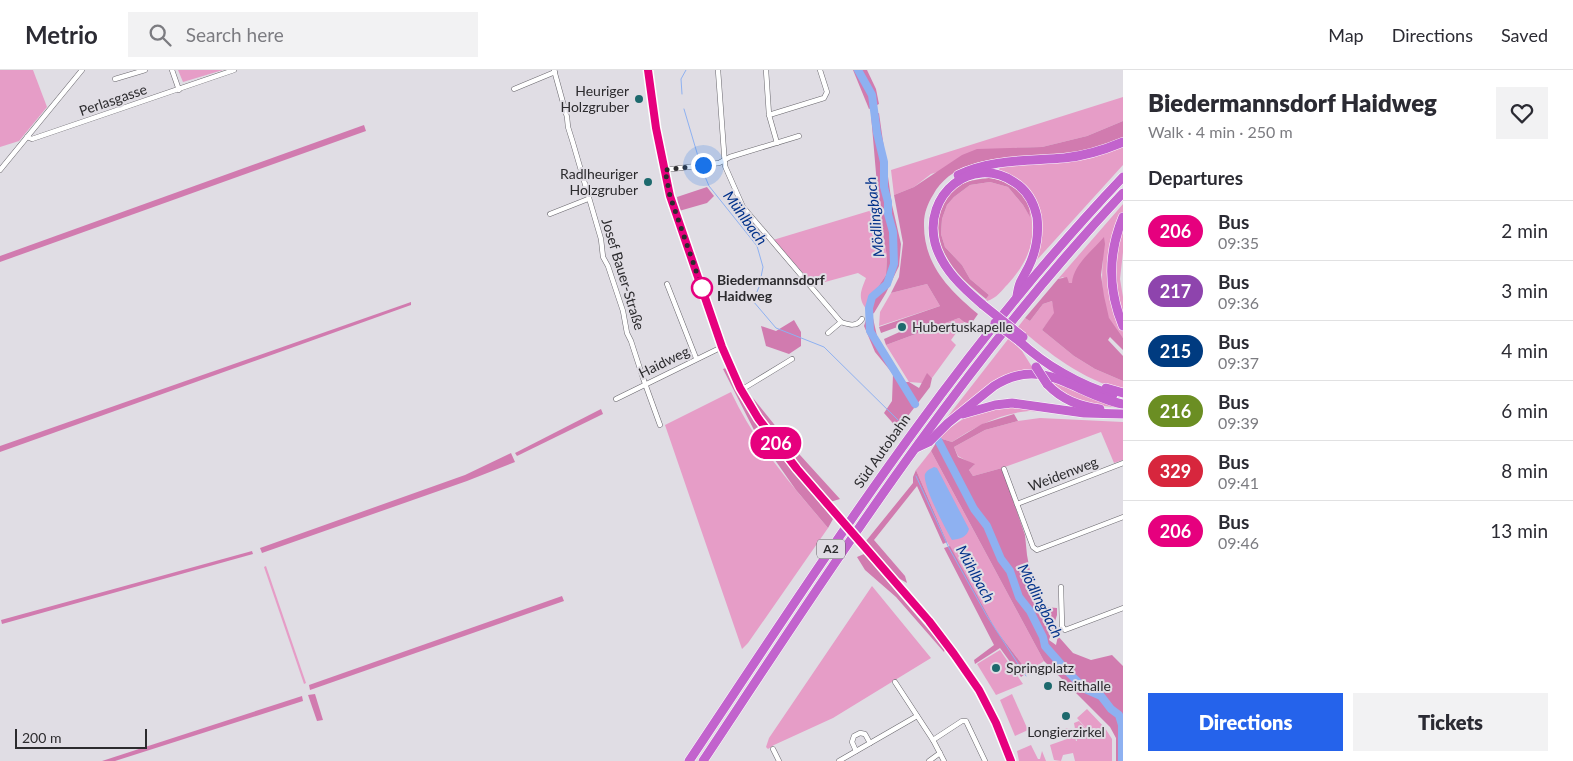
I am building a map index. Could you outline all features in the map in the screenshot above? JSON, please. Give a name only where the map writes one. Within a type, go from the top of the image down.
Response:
[{"type":"highway","points":[[1123,142],[1091,154],[978,166],[958,175],[937,193],[930,211],[928,229],[932,250],[948,279],[957,290],[1059,370],[1104,393],[1123,398]]},
{"type":"highway","points":[[982,308],[947,269],[938,252],[934,234],[934,217],[941,198],[951,186],[965,177],[989,173],[997,174],[1012,181],[1026,192],[1034,206],[1038,226],[1036,246],[1027,271],[1018,283],[1018,296]]},
{"type":"highway","name":"Süd Autobahn","points":[[689,761],[889,465],[936,401],[1018,296],[1071,233],[1123,177]]},
{"type":"highway","name":"Süd Autobahn","points":[[703,761],[842,553],[915,448],[992,346],[1123,193]]},
{"type":"highway","points":[[1123,217],[1114,247],[1112,279],[1116,307],[1123,326]]},
{"type":"highway","points":[[1022,341],[1047,384],[1057,394],[1072,403],[1123,412]]},
{"type":"highway","points":[[1022,341],[1072,372],[1097,384],[1123,393]]},
{"type":"highway","points":[[915,448],[929,442],[956,417],[1001,381],[1017,375],[1051,376],[1093,395],[1123,404]]},
{"type":"highway","points":[[956,417],[988,406],[1012,403],[1084,413],[1123,412]]},
{"type":"street","points":[[0,170],[82,70]]},
{"type":"street","points":[[115,79],[145,70]]},
{"type":"street","points":[[172,70],[179,90]]},
{"type":"street","name":"Perlasgasse","points":[[27,137],[32,139],[234,70]]},
{"type":"street","points":[[648,70],[652,100],[673,205],[722,347],[740,388],[758,418],[793,464],[929,621],[960,661],[979,690],[996,723],[1011,761]]},
{"type":"street","points":[[718,70],[725,166],[743,208],[841,322],[855,325],[862,319]]},
{"type":"street","points":[[766,70],[769,115],[777,143]]},
{"type":"street","points":[[769,115],[824,98],[826,92],[820,70]]},
{"type":"street","points":[[514,89],[555,71]]},
{"type":"street","name":"Josef Bauer-Straße","points":[[555,71],[568,127],[601,239],[602,253],[623,311],[627,332],[632,341],[660,425]]},
{"type":"street","points":[[665,170],[719,163],[800,136]]},
{"type":"street","points":[[550,214],[588,199]]},
{"type":"street","points":[[667,284],[696,358]]},
{"type":"street","points":[[828,333],[841,322]]},
{"type":"street","name":"Haidweg","points":[[616,399],[696,358],[722,347]]},
{"type":"street","points":[[740,388],[746,387],[792,359]]},
{"type":"street","name":"Weidenweg","points":[[1004,469],[1017,504],[1123,463]]},
{"type":"street","points":[[1017,504],[1033,547],[1037,550],[1123,517]]},
{"type":"street","points":[[1061,587],[1062,626],[1065,630],[1123,608]]},
{"type":"street","points":[[895,682],[933,740],[944,761]]},
{"type":"street","points":[[839,761],[917,716]]},
{"type":"street","points":[[933,740],[962,721],[966,721],[985,761]]},
{"type":"street","points":[[856,751],[852,742],[854,736],[860,733],[865,734],[870,743]]},
{"type":"street","points":[[773,749],[779,761]]},
{"type":"street","points":[[929,761],[940,753]]},
{"type":"shaded area","points":[[0,70],[33,70],[47,107],[19,141],[0,147]]},
{"type":"shaded area","points":[[178,70],[223,70],[183,82]]},
{"type":"shaded area","points":[[853,70],[867,70],[876,89],[879,104],[869,109]]},
{"type":"shaded area","points":[[1123,97],[1123,121],[1087,136],[1042,147],[1013,148],[931,174],[914,187],[894,195],[891,170]]},
{"type":"shaded area","points":[[879,113],[892,205],[901,244],[899,266],[874,313],[866,317],[872,296],[886,275],[887,257],[879,208],[871,115]]},
{"type":"shaded area","points":[[1123,121],[1123,138],[1104,145],[1072,153],[996,159],[977,163],[959,170],[945,180],[933,195],[926,212],[924,223],[928,251],[940,275],[957,295],[978,314],[971,324],[959,318],[886,345],[884,339],[904,330],[903,325],[881,333],[879,327],[940,306],[927,284],[891,293],[899,277],[903,243],[894,195],[914,187],[962,155],[977,149],[1042,147],[1087,136]]},
{"type":"shaded area","points":[[364,125],[366,131],[0,262],[0,256]]},
{"type":"shaded area","points":[[1123,145],[1123,165],[1035,262],[1037,205],[1000,173],[999,169],[1005,164]]},
{"type":"shaded area","points":[[989,178],[1007,183],[1018,189],[1029,204],[1030,217],[1008,187],[990,182],[970,185],[947,205],[942,219],[941,234],[945,247],[962,265],[970,279],[989,295],[986,299],[962,278],[952,266],[941,243],[938,224],[942,206],[954,190],[962,184]]},
{"type":"shaded area","points":[[990,182],[1008,187],[1029,215],[1029,204],[1032,237],[1027,256],[1016,274],[999,294],[987,301],[986,299],[989,295],[970,279],[962,265],[945,247],[941,234],[942,219],[947,205],[954,197],[970,185]]},
{"type":"shaded area","points":[[707,187],[714,196],[707,203],[679,211],[677,197]]},
{"type":"shaded area","points":[[1123,204],[1123,212],[1112,246],[1117,320],[1123,332],[1123,338],[1109,319],[1105,305],[1102,275],[1103,260],[1072,283],[1069,283],[1063,277],[1058,279]]},
{"type":"shaded area","points":[[879,208],[887,257],[886,275],[872,296],[867,310],[861,298],[861,291],[866,278],[858,273],[814,285],[773,240]]},
{"type":"shaded area","points":[[1123,225],[1120,279],[1123,297],[1123,319],[1119,306],[1114,263]]},
{"type":"shaded area","points":[[1104,237],[1105,244],[1101,275],[1104,296],[1109,318],[1123,338],[1123,350],[1110,337],[1108,340],[1123,356],[1123,381],[1095,369],[1074,356],[1042,330],[1054,313],[1052,301],[1043,304],[1030,321],[1025,318],[1058,279],[1067,277],[1069,283],[1072,283],[1073,276],[1080,264]]},
{"type":"shaded area","points":[[927,284],[940,306],[879,326],[880,312],[891,293]]},
{"type":"shaded area","points":[[1052,301],[1055,313],[1042,330],[1074,356],[1095,369],[1123,381],[1123,390],[1080,372],[1054,356],[1018,327],[1025,318],[1030,321],[1043,304]]},
{"type":"shaded area","points":[[411,302],[411,305],[0,452],[0,446]]},
{"type":"shaded area","points":[[873,318],[877,336],[904,382],[909,382],[919,388],[927,373],[932,378],[930,387],[898,429],[884,413],[892,401],[893,374],[875,352],[864,326],[866,320]]},
{"type":"shaded area","points":[[959,318],[964,322],[951,340],[956,345],[932,378],[927,374],[922,383],[909,382],[886,345]]},
{"type":"shaded area","points":[[794,320],[801,332],[801,346],[789,354],[766,346],[761,326],[776,331]]},
{"type":"shaded area","points":[[1009,338],[1022,351],[1034,370],[1026,370],[945,420]]},
{"type":"shaded area","points":[[726,368],[742,401],[772,446],[833,519],[828,528],[796,490],[754,430],[723,369]]},
{"type":"shaded area","points":[[1052,381],[1123,408],[1085,404],[1051,386]]},
{"type":"shaded area","points":[[731,392],[763,447],[828,528],[742,649],[665,425]]},
{"type":"shaded area","points":[[753,398],[790,444],[840,499],[830,502],[803,471],[763,419]]},
{"type":"shaded area","points":[[1015,406],[1049,412],[1019,412],[979,426],[952,442],[939,438],[957,423],[974,414]]},
{"type":"shaded area","points":[[601,409],[603,414],[517,456],[515,453]]},
{"type":"shaded area","points":[[1014,414],[1018,421],[985,430],[954,447],[958,457],[975,464],[969,470],[973,476],[1002,468],[1025,535],[1034,593],[1045,607],[1057,608],[1057,615],[1049,640],[1056,645],[1058,636],[1073,653],[1091,660],[1112,655],[1123,666],[1123,761],[1116,761],[1116,738],[1110,727],[1044,661],[931,451],[939,438],[952,442],[982,424]]},
{"type":"shaded area","points":[[1040,418],[1123,422],[1123,460],[1114,463],[1101,432],[1002,468],[973,476],[969,470],[974,465],[958,456],[954,447],[985,430],[1018,421]]},
{"type":"shaded area","points":[[931,451],[1044,661],[1028,672],[996,630],[947,542],[916,470]]},
{"type":"shaded area","points":[[511,453],[515,462],[467,481],[262,553],[260,548],[465,475]]},
{"type":"shaded area","points":[[916,470],[947,542],[943,544],[917,486],[874,540],[905,576],[907,583],[893,575],[866,541],[913,483]]},
{"type":"shaded area","points":[[950,546],[996,630],[1028,672],[1021,677],[1000,648],[975,664],[974,660],[994,645],[944,548]]},
{"type":"shaded area","points":[[252,551],[253,554],[2,624],[1,620]]},
{"type":"shaded area","points":[[864,554],[945,649],[944,652],[896,597],[865,570],[857,557]]},
{"type":"shaded area","points":[[266,566],[306,683],[304,684],[264,567]]},
{"type":"shaded area","points":[[872,586],[931,658],[833,718],[768,749],[766,747],[769,738]]},
{"type":"shaded area","points":[[562,596],[564,601],[310,690],[309,685]]},
{"type":"shaded area","name":"Springplatz","points":[[1000,650],[1023,684],[996,695],[977,664]]},
{"type":"shaded area","points":[[315,694],[323,720],[317,721],[308,695]]},
{"type":"shaded area","points":[[1012,694],[1028,730],[1015,736],[1000,700]]},
{"type":"shaded area","points":[[302,696],[303,701],[115,761],[102,761]]},
{"type":"shaded area","points":[[1087,709],[1105,728],[1112,739],[1112,761],[1075,761],[1073,753],[1063,755],[1061,761],[1054,760],[1050,745],[1067,739],[1064,729],[1069,728],[1073,730],[1077,741],[1074,723],[1079,721],[1094,737],[1077,718]]},
{"type":"shaded area","points":[[1031,745],[1038,759],[1040,759],[1042,751],[1046,761],[1019,761],[1017,751]]},
{"type":"water","points":[[934,467],[937,468],[969,529],[965,536],[952,540],[935,507],[925,480],[925,474]]},
{"type":"waterway","name":"Mühlbach","points":[[682,94],[681,79],[686,70]]},
{"type":"waterway","name":"Mödlingbach","points":[[858,70],[872,95],[877,133],[884,162],[884,187],[888,202],[888,214],[893,232],[894,264],[887,284],[872,297],[869,308],[870,331],[915,404]]},
{"type":"waterway","name":"Mühlbach","points":[[684,109],[700,163]]},
{"type":"waterway","name":"Mühlbach","points":[[701,167],[709,186],[757,246],[763,267],[759,287],[753,301],[776,328],[824,347],[898,420]]},
{"type":"waterway","name":"Mödlingbach","points":[[938,440],[974,509],[987,526],[1001,559],[1010,571],[1019,597],[1030,611],[1043,637],[1045,646],[1085,689],[1101,696],[1111,709],[1119,715],[1122,725],[1122,761]]},
{"type":"waterway","name":"Mühlbach","points":[[916,476],[949,548],[987,616],[1026,676]]},
{"type":"bus line","name":"206","points":[[648,70],[656,128],[670,196],[722,347],[740,388],[758,418],[797,469],[929,621],[954,654],[979,690],[996,723],[1011,761]]},
{"type":"place","name":"Heuriger Holzgruber","points":[[639,99]]},
{"type":"place","name":"Radlheuriger Holzgruber","points":[[648,182]]},
{"type":"place","name":"Biedermannsdorf Haidweg","points":[[702,288]]},
{"type":"place","name":"Hubertuskapelle","points":[[902,327]]},
{"type":"place","name":"Springplatz","points":[[996,668]]},
{"type":"place","name":"Reithalle","points":[[1048,686]]},
{"type":"place","name":"Longierzirkel","points":[[1066,716]]},
{"type":"route","points":[[702,288],[670,196],[665,170],[703,165]]}]
